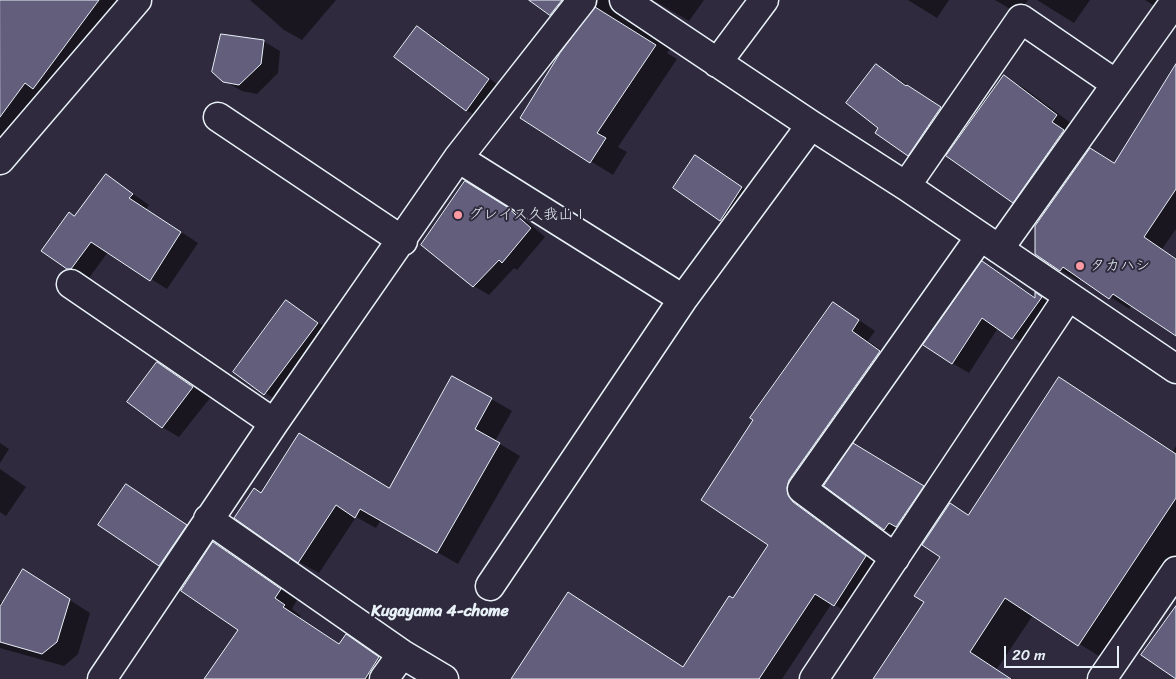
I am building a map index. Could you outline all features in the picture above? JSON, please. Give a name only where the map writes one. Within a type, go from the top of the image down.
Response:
[{"type":"street","points":[[0,160],[137,0]]},
{"type":"street","points":[[102,679],[274,423],[458,158],[582,0]]},
{"type":"street","points":[[624,0],[811,126],[906,186],[1176,369]]},
{"type":"street","points":[[717,63],[764,0]]},
{"type":"street","points":[[894,558],[802,489],[990,243],[1116,84],[1176,0]]},
{"type":"street","points":[[906,186],[1021,19],[1116,84]]},
{"type":"street","points":[[218,117],[402,241]]},
{"type":"street","points":[[490,586],[683,299],[811,126]]},
{"type":"street","points":[[458,158],[683,299]]},
{"type":"street","points":[[71,284],[274,423]]},
{"type":"street","points":[[814,679],[1068,297]]},
{"type":"street","points":[[208,520],[402,654],[444,679]]},
{"type":"street","points":[[1102,679],[1176,571]]},
{"type":"street","points":[[384,679],[402,654]]},
{"type":"building","points":[[0,0],[99,0],[33,89],[25,83],[0,117]]},
{"type":"building","points":[[529,0],[562,0],[550,15]]},
{"type":"building","points":[[595,7],[656,45],[597,133],[606,138],[590,163],[520,118],[560,53]]},
{"type":"building","points":[[417,26],[489,79],[466,111],[394,57]]},
{"type":"building","points":[[221,34],[264,40],[261,64],[239,85],[223,82],[212,72]]},
{"type":"building","points":[[876,64],[906,86],[941,107],[908,156],[875,133],[878,128],[846,103]]},
{"type":"building","points":[[1176,64],[1176,189],[1144,237],[1176,259],[1176,336],[1113,294],[1109,299],[1063,267],[1060,271],[1035,254],[1035,226],[1090,148],[1114,163]]},
{"type":"building","points":[[1004,75],[1057,115],[1052,122],[1064,130],[1013,203],[946,156]]},
{"type":"building","points":[[695,155],[742,187],[720,221],[673,188]]},
{"type":"building","points":[[106,174],[133,194],[129,198],[181,232],[150,281],[91,242],[71,269],[67,269],[41,251],[69,212],[74,216]]},
{"type":"building","points":[[465,181],[507,207],[531,228],[502,263],[499,260],[473,287],[421,245]]},
{"type":"building","points":[[982,261],[1035,298],[1035,292],[1042,297],[1012,339],[982,318],[952,364],[923,345]]},
{"type":"building","points":[[286,300],[318,323],[264,395],[233,372]]},
{"type":"building","points":[[833,302],[859,320],[852,331],[880,351],[789,480],[787,487],[788,495],[793,502],[866,556],[834,606],[815,594],[759,679],[511,679],[568,592],[683,667],[729,596],[733,598],[768,545],[701,500],[753,420],[750,418]]},
{"type":"building","points":[[157,362],[193,387],[162,428],[127,402]]},
{"type":"building","points":[[452,376],[492,398],[475,429],[500,443],[437,553],[360,509],[355,518],[336,505],[298,563],[234,518],[254,488],[261,493],[299,433],[389,488]]},
{"type":"building","points":[[1059,377],[1176,454],[1176,498],[1078,646],[1005,598],[970,652],[1011,679],[873,679],[924,602],[914,596],[940,557],[922,545],[950,503],[968,515]]},
{"type":"building","points":[[853,443],[924,486],[896,527],[889,523],[884,530],[824,486]]},
{"type":"building","points":[[126,484],[187,525],[159,566],[98,525]]},
{"type":"building","points":[[213,542],[281,589],[275,598],[285,605],[283,607],[339,644],[346,634],[379,657],[365,679],[204,679],[238,630],[181,591]]},
{"type":"building","points":[[23,569],[70,599],[57,642],[42,654],[0,642],[0,607]]},
{"type":"building","points":[[1176,606],[1176,679],[1141,655]]},
{"type":"place","name":"グレイス久我山Ⅰ","points":[[458,215]]},
{"type":"place","name":"タカハシ","points":[[1080,266]]},
{"type":"district","name":"Kugayama 4-chome","points":[[440,612]]}]
